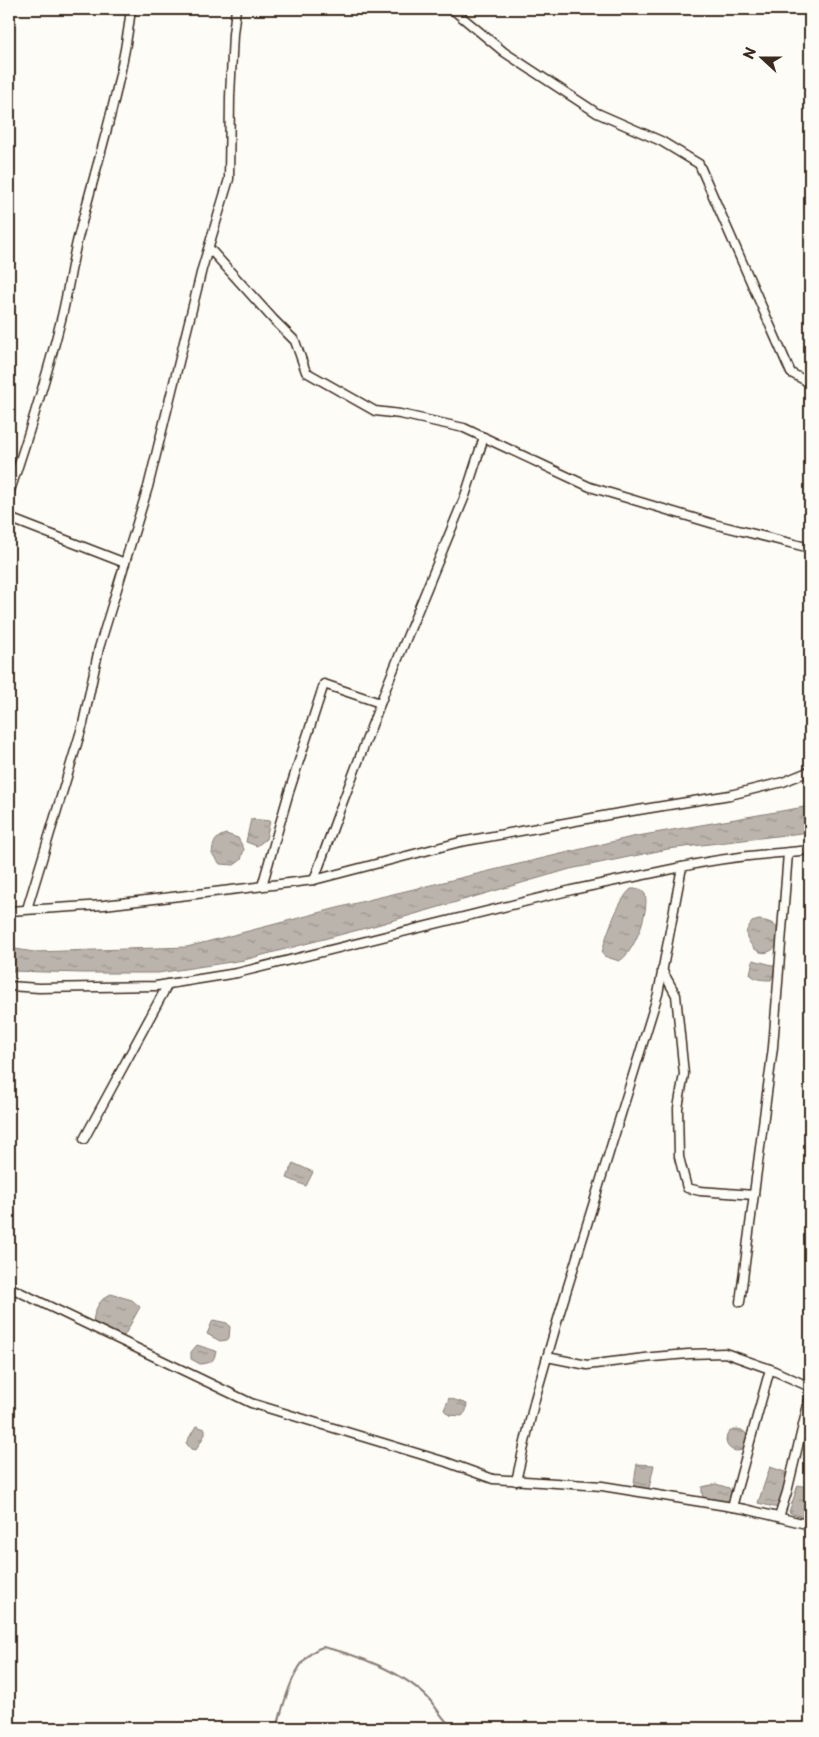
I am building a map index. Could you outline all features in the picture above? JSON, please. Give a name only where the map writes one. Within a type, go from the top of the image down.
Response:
[{"type":"street","points":[[9,494],[34,421],[62,318],[77,240],[107,130],[126,48],[131,9]]},
{"type":"street","points":[[27,910],[82,724],[99,648],[148,487],[209,248],[229,179],[230,97],[236,9]]},
{"type":"street","points":[[452,9],[504,52],[597,113],[662,141],[698,164],[791,372],[810,383]]},
{"type":"street","points":[[209,248],[295,341],[306,372],[375,411],[400,414],[464,428],[590,487],[714,524],[810,548]]},
{"type":"street","points":[[314,880],[380,703],[465,496],[484,437]]},
{"type":"street","points":[[9,518],[125,563]]},
{"type":"street","points":[[262,886],[289,792],[324,684],[380,703]]},
{"type":"street","points":[[9,911],[104,905],[314,880],[460,842],[730,795],[783,782],[810,771]]},
{"type":"street","points":[[9,986],[39,988],[156,986],[237,973],[572,890],[701,863],[810,850]]},
{"type":"street","points":[[740,1302],[773,1047],[788,852]]},
{"type":"street","points":[[516,1481],[547,1357],[658,994],[682,867]]},
{"type":"street","points":[[662,970],[676,995],[684,1074],[678,1108],[679,1157],[687,1188],[754,1196]]},
{"type":"street","points":[[84,1139],[168,984]]},
{"type":"street","points":[[9,1287],[251,1403],[446,1462],[493,1479],[602,1486],[732,1506],[810,1525]]},
{"type":"street","points":[[547,1357],[587,1366],[653,1357],[725,1353],[770,1369],[810,1387]]},
{"type":"street","points":[[732,1506],[770,1369]]},
{"type":"street","points":[[779,1517],[788,1492],[810,1396]]},
{"type":"water","points":[[810,806],[810,832],[668,849],[570,869],[377,925],[244,960],[158,973],[9,971],[9,948],[34,952],[187,947],[372,899],[632,837]]},
{"type":"water","points":[[251,819],[270,821],[266,839],[257,846],[246,842]]},
{"type":"water","points":[[226,834],[238,838],[244,849],[241,860],[234,865],[220,864],[212,854],[215,841]]},
{"type":"water","points":[[631,889],[640,889],[645,894],[645,910],[640,931],[635,941],[625,957],[619,961],[604,956],[602,953],[617,909]]},
{"type":"water","points":[[759,920],[772,923],[778,930],[780,937],[772,950],[765,953],[757,951],[746,935],[752,922]]},
{"type":"water","points":[[753,960],[776,966],[771,980],[757,979],[750,974]]},
{"type":"water","points":[[293,1163],[313,1172],[306,1186],[287,1178]]},
{"type":"water","points":[[111,1294],[132,1300],[140,1307],[124,1336],[93,1322],[98,1305]]},
{"type":"water","points":[[213,1320],[227,1323],[230,1327],[227,1340],[220,1341],[207,1334]]},
{"type":"water","points":[[197,1345],[216,1351],[214,1358],[207,1363],[200,1364],[191,1359],[191,1352]]},
{"type":"water","points":[[449,1398],[467,1404],[466,1411],[462,1416],[449,1415],[444,1410]]},
{"type":"water","points":[[196,1426],[205,1429],[205,1434],[196,1450],[191,1449],[186,1443]]},
{"type":"water","points":[[737,1429],[745,1432],[748,1440],[745,1448],[737,1451],[729,1448],[726,1440],[729,1432]]},
{"type":"water","points":[[637,1464],[654,1465],[649,1488],[642,1492],[633,1489]]},
{"type":"water","points":[[770,1467],[785,1472],[788,1475],[778,1508],[758,1503]]},
{"type":"water","points":[[716,1484],[729,1488],[732,1495],[730,1501],[705,1500],[702,1494],[702,1487]]},
{"type":"water","points":[[798,1485],[810,1488],[810,1508],[807,1518],[789,1512]]},
{"type":"waterway","points":[[277,1728],[287,1693],[298,1669],[305,1659],[323,1647],[365,1660],[406,1680],[428,1698],[453,1728]]}]
